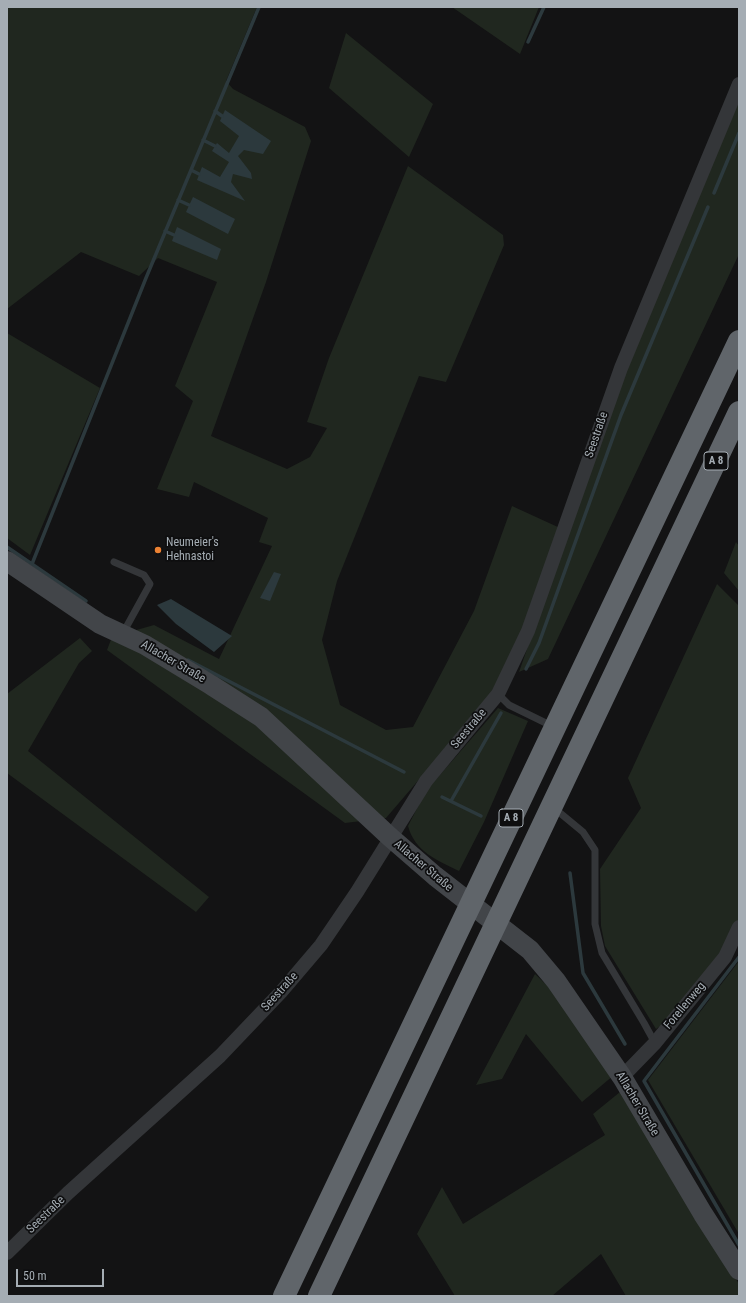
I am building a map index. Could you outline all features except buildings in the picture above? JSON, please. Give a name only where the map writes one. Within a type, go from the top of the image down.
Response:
[{"type":"highway","name":"A 8","points":[[284,1296],[739,341]]},
{"type":"highway","name":"A 8","points":[[319,1296],[739,412]]},
{"type":"street","name":"Seestraße","points":[[7,1253],[68,1193],[220,1056],[281,992],[321,945],[357,892],[426,781],[498,694],[528,631],[621,368],[739,84]]},
{"type":"street","name":"Allacher Straße","points":[[7,561],[100,624],[145,645],[261,717],[434,876],[530,950],[556,981],[622,1077],[703,1214],[739,1270]]},
{"type":"street","name":"Forellenweg","points":[[622,1077],[654,1043],[725,957],[739,927]]},
{"type":"lane","points":[[114,562],[144,575],[150,584],[122,634]]},
{"type":"lane","points":[[498,694],[509,705],[555,728]]},
{"type":"lane","points":[[552,806],[583,832],[595,850],[595,924],[602,953],[644,1023],[654,1043]]},
{"type":"shaded area","points":[[7,7],[257,7],[226,81],[233,89],[305,127],[311,141],[266,282],[211,436],[287,469],[310,457],[327,428],[307,422],[329,358],[408,166],[503,235],[504,245],[446,382],[419,376],[337,581],[322,640],[340,705],[386,730],[413,727],[474,611],[512,506],[560,528],[525,629],[496,690],[386,818],[345,823],[107,650],[112,637],[154,625],[219,659],[272,546],[259,542],[268,518],[194,482],[189,497],[157,489],[193,401],[175,386],[217,282],[158,258],[139,276],[81,252],[7,309]]},
{"type":"shaded area","points":[[452,7],[539,7],[520,54]]},
{"type":"shaded area","points":[[346,33],[433,104],[409,157],[329,88]]},
{"type":"shaded area","points":[[739,97],[739,254],[548,659],[519,672],[613,403]]},
{"type":"shaded area","points":[[225,110],[271,141],[263,154],[244,150],[238,156],[251,173],[252,179],[233,174],[231,182],[245,201],[197,180],[202,167],[220,177],[229,162],[212,151],[217,143],[229,153],[239,136],[220,121]]},
{"type":"shaded area","points":[[193,197],[235,219],[228,234],[186,212]]},
{"type":"shaded area","points":[[177,227],[221,249],[217,260],[172,241]]},
{"type":"shaded area","points":[[7,333],[100,388],[30,555],[7,538]]},
{"type":"shaded area","points":[[736,542],[739,546],[739,591],[724,573]]},
{"type":"shaded area","points":[[274,572],[281,574],[270,601],[260,598]]},
{"type":"shaded area","points":[[717,584],[739,606],[739,920],[722,952],[671,1018],[656,1029],[605,946],[601,926],[600,869],[641,808],[628,778]]},
{"type":"shaded area","points":[[171,599],[232,636],[214,652],[176,624],[157,605]]},
{"type":"shaded area","points":[[80,638],[92,651],[79,663],[28,751],[209,897],[196,912],[7,773],[7,694]]},
{"type":"shaded area","points":[[498,708],[528,721],[484,822],[459,871],[435,859],[421,849],[411,835],[408,826],[426,791]]},
{"type":"shaded area","points":[[739,961],[739,1234],[648,1080]]},
{"type":"shaded area","points":[[535,974],[555,993],[614,1075],[582,1102],[526,1034],[502,1079],[476,1085]]},
{"type":"shaded area","points":[[620,1092],[739,1284],[739,1296],[626,1296],[601,1254],[552,1296],[455,1296],[417,1234],[442,1187],[463,1224],[605,1135],[593,1114]]},
{"type":"waterway","points":[[32,564],[146,278],[259,7]]},
{"type":"waterway","points":[[528,42],[544,7]]},
{"type":"waterway","points":[[215,111],[222,116]]},
{"type":"waterway","points":[[714,193],[739,133]]},
{"type":"waterway","points":[[203,140],[215,146]]},
{"type":"waterway","points":[[191,170],[199,174]]},
{"type":"waterway","points":[[178,200],[189,205]]},
{"type":"waterway","points":[[526,669],[539,643],[621,415],[708,207]]},
{"type":"waterway","points":[[165,231],[174,235]]},
{"type":"waterway","points":[[7,547],[86,601]]},
{"type":"waterway","points":[[188,660],[404,772]]},
{"type":"waterway","points":[[451,801],[501,713]]},
{"type":"waterway","points":[[442,797],[481,816]]},
{"type":"waterway","points":[[570,873],[583,973],[625,1044]]},
{"type":"waterway","points":[[739,957],[644,1081],[739,1245]]},
{"type":"place","name":"Neumeier's Hehnastoi","points":[[158,550]]}]
